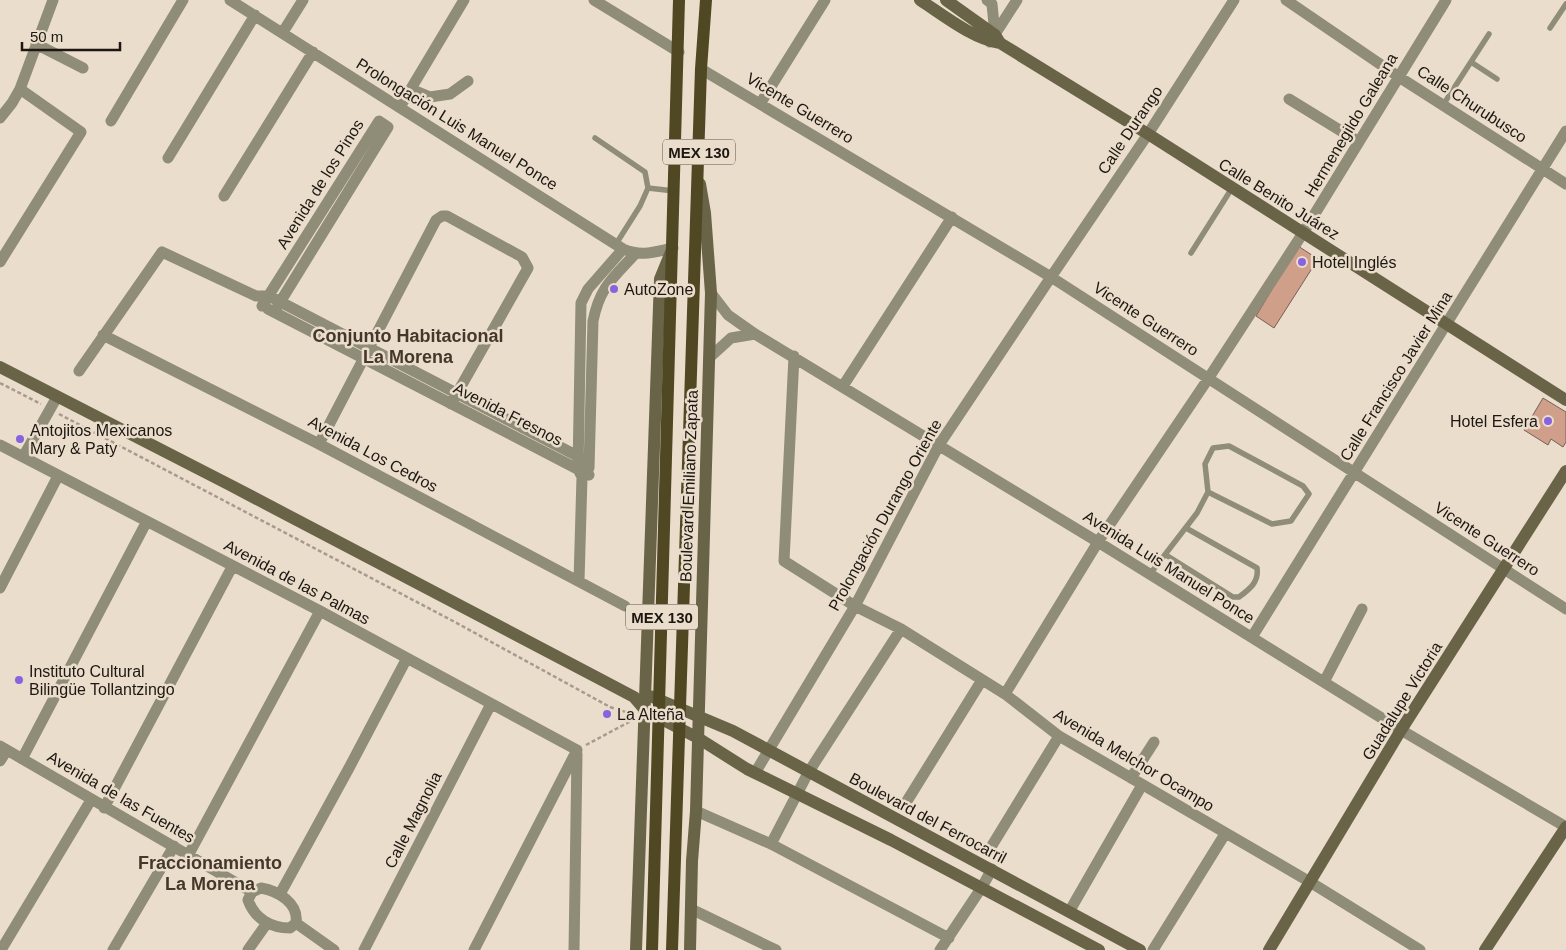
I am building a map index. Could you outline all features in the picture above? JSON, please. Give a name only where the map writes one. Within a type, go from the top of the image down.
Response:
[{"type":"main road","name":"Boulevard Emiliano Zapata","points":[[652,950],[679,0]]},
{"type":"main road","name":"Boulevard Emiliano Zapata","points":[[672,950],[701,69],[706,0]]},
{"type":"street","points":[[0,118],[20,89],[53,0]]},
{"type":"street","points":[[112,121],[182,0]]},
{"type":"street","name":"Prolongación Luis Manuel Ponce","points":[[230,0],[625,249]]},
{"type":"street","points":[[283,32],[303,0]]},
{"type":"street","points":[[400,107],[464,0]]},
{"type":"street","points":[[594,0],[679,52]]},
{"type":"street","points":[[760,104],[825,0]]},
{"type":"street","name":"Calle Benito Juárez","points":[[920,0],[960,26],[995,40]]},
{"type":"street","name":"Calle Benito Juárez","points":[[946,0],[995,40],[1148,134],[1566,400]]},
{"type":"street","points":[[988,0],[992,4],[995,40]]},
{"type":"street","points":[[995,40],[1017,0]]},
{"type":"street","name":"Calle Durango","points":[[1051,276],[1148,134],[1234,0]]},
{"type":"street","name":"Calle Churubusco","points":[[1286,0],[1399,77],[1566,184]]},
{"type":"street","name":"Hermenegildo Galeana","points":[[1005,694],[1098,542],[1208,379],[1303,233],[1446,0]]},
{"type":"street","points":[[168,158],[255,15]]},
{"type":"street","points":[[36,44],[83,68]]},
{"type":"street","points":[[224,196],[313,52]]},
{"type":"street","name":"Vicente Guerrero","points":[[701,69],[1051,276],[1566,609]]},
{"type":"street","points":[[411,88],[430,97],[450,94],[468,81]]},
{"type":"street","points":[[0,262],[81,132],[20,89]]},
{"type":"street","points":[[1289,99],[1359,142]]},
{"type":"street","name":"Avenida de los Pinos","points":[[262,306],[379,121],[388,127],[277,307]]},
{"type":"street","name":"Calle Francisco Javier Mina","points":[[1252,637],[1566,131]]},
{"type":"street","name":"Boulevard Emiliano Zapata","points":[[690,950],[699,717],[710,293],[705,213],[698,174]]},
{"type":"street","points":[[319,444],[436,220],[442,216],[448,216],[522,257],[528,268],[454,399]]},
{"type":"street","points":[[843,386],[952,217]]},
{"type":"street","points":[[579,582],[584,460],[581,303],[588,289],[625,249],[647,254],[672,248]]},
{"type":"street","name":"Boulevard Emiliano Zapata","points":[[640,696],[660,278],[672,248]]},
{"type":"street","name":"Avenida Fresnos","points":[[103,335],[162,252],[256,296],[269,296],[277,307]]},
{"type":"street","name":"Prolongación Durango Oriente","points":[[755,773],[855,606],[939,445],[1051,276]]},
{"type":"street","name":"Avenida Luis Manuel Ponce","points":[[710,293],[728,316],[755,334],[1098,542],[1401,730],[1566,827]]},
{"type":"street","points":[[256,296],[262,306]]},
{"type":"street","name":"Avenida Fresnos","points":[[262,306],[277,307],[454,399],[584,460]]},
{"type":"street","points":[[709,358],[731,338],[755,334]]},
{"type":"street","points":[[79,371],[103,335]]},
{"type":"street","name":"Avenida Los Cedros","points":[[103,335],[319,444],[625,606]]},
{"type":"street","name":"Avenida Melchor Ocampo","points":[[794,356],[784,561],[855,606],[901,629],[1005,694],[1059,736],[1310,882],[1420,950]]},
{"type":"street","name":"Boulevard del Ferrocarril","points":[[0,367],[640,696],[733,731],[768,752],[1140,950]]},
{"type":"street","points":[[23,457],[56,396]]},
{"type":"street","name":"Avenida Fresnos","points":[[454,399],[583,474]]},
{"type":"street","name":"Avenida de las Palmas","points":[[0,445],[320,611],[577,750]]},
{"type":"street","name":"Guadalupe Victoria","points":[[1269,950],[1401,730],[1566,471]]},
{"type":"street","points":[[0,588],[58,476]]},
{"type":"street","points":[[22,759],[147,521]]},
{"type":"street","points":[[104,808],[232,567]]},
{"type":"street","points":[[1324,682],[1362,609]]},
{"type":"street","points":[[189,854],[320,611]]},
{"type":"street","points":[[771,844],[808,773],[901,629]]},
{"type":"street","points":[[280,894],[407,658]]},
{"type":"street","points":[[907,800],[982,680]]},
{"type":"street","points":[[636,950],[646,715],[640,696]]},
{"type":"street","name":"Calle Magnolia","points":[[364,950],[491,704]]},
{"type":"street","points":[[646,715],[698,738],[755,773],[982,887],[1099,950]]},
{"type":"street","points":[[988,852],[1059,736]]},
{"type":"street","points":[[1131,778],[1154,742]]},
{"type":"street","points":[[0,761],[3,748]]},
{"type":"street","name":"Avenida de las Fuentes","points":[[3,748],[252,892]]},
{"type":"street","points":[[474,950],[577,750]]},
{"type":"street","points":[[574,950],[577,750]]},
{"type":"street","points":[[1059,929],[1142,785]]},
{"type":"street","points":[[1,950],[91,800]]},
{"type":"street","points":[[696,811],[771,844],[949,938]]},
{"type":"street","points":[[1485,950],[1566,827]]},
{"type":"street","points":[[1153,950],[1225,834]]},
{"type":"street","points":[[113,950],[174,846]]},
{"type":"street","points":[[940,950],[992,870]]},
{"type":"street","points":[[261,888],[280,894],[294,908],[297,915],[296,923],[290,928],[279,928],[267,923],[252,909],[248,900],[252,892],[261,888]]},
{"type":"street","points":[[691,909],[776,950]]},
{"type":"street","points":[[248,950],[267,923]]},
{"type":"street","points":[[296,923],[334,950]]},
{"type":"lane","points":[[1550,28],[1566,4]]},
{"type":"lane","points":[[1443,105],[1488,34]]},
{"type":"lane","points":[[1471,62],[1497,78]]},
{"type":"lane","points":[[595,138],[645,172],[648,188],[625,249]]},
{"type":"lane","points":[[648,188],[674,191]]},
{"type":"lane","points":[[1191,253],[1232,188]]},
{"type":"lane","points":[[1150,574],[1197,513],[1208,492],[1205,464],[1213,448],[1229,446],[1303,486],[1309,494],[1291,521],[1272,524],[1208,492]]},
{"type":"lane","points":[[1166,555],[1233,596],[1239,597],[1252,587],[1258,576],[1258,568],[1186,528]]},
{"type":"path","points":[[0,383],[453,621],[610,707],[646,715]]},
{"type":"path","points":[[577,750],[628,721],[646,715]]},
{"type":"building","points":[[1298,246],[1318,259],[1274,328],[1256,316]]},
{"type":"building","name":"Hotel Esfera","points":[[1543,398],[1566,412],[1566,442],[1563,447],[1551,439],[1548,445],[1524,430]]},
{"type":"place","name":"Hotel Inglés","points":[[1302,262]]},
{"type":"place","name":"AutoZone","points":[[614,289]]},
{"type":"place","name":"Hotel Esfera","points":[[1548,421]]},
{"type":"place","name":"Antojitos Mexicanos Mary & Paty","points":[[20,439]]},
{"type":"place","name":"Instituto Cultural Bilingüe Tollantzingo","points":[[19,680]]},
{"type":"place","name":"La Alteña","points":[[607,714]]},
{"type":"district","name":"Conjunto Habitacional La Morena","points":[[408,346]]},
{"type":"district","name":"Fraccionamiento La Morena","points":[[210,873]]}]
